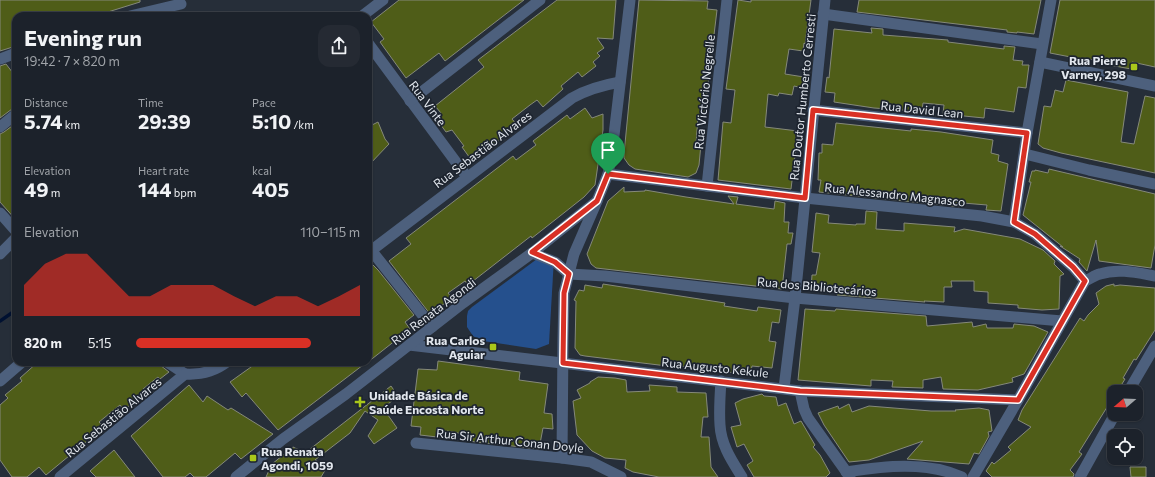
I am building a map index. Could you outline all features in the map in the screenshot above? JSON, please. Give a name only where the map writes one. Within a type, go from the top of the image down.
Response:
[{"type":"street","points":[[367,12],[383,0]]},
{"type":"street","points":[[410,101],[540,0]]},
{"type":"street","points":[[562,458],[564,293],[574,254],[608,174],[612,152],[630,0]]},
{"type":"street","name":"Rua Victório Negrelle","points":[[706,186],[727,0]]},
{"type":"street","name":"Rua Doutor Humberto Cerresti","points":[[784,388],[795,298],[825,0]]},
{"type":"street","points":[[1014,222],[1027,133],[1051,0]]},
{"type":"street","points":[[147,12],[181,2]]},
{"type":"street","points":[[178,12],[181,2]]},
{"type":"street","points":[[823,14],[1042,44]]},
{"type":"street","name":"Rua Vinte","points":[[372,49],[467,177]]},
{"type":"street","points":[[0,59],[12,54]]},
{"type":"street","points":[[1040,62],[1155,86]]},
{"type":"street","name":"Rua Sebastião Alvares","points":[[372,250],[572,98],[595,87],[620,82]]},
{"type":"street","name":"Rua David Lean","points":[[813,110],[1027,133]]},
{"type":"street","points":[[0,127],[12,117]]},
{"type":"street","points":[[1025,154],[1155,184]]},
{"type":"street","name":"Rua Alessandro Magnasco","points":[[608,174],[805,198],[982,216],[1014,222],[1035,234],[1073,267],[1085,281]]},
{"type":"street","name":"Rua Renata Agondi","points":[[236,477],[283,439],[346,394],[597,201]]},
{"type":"street","points":[[0,213],[12,226]]},
{"type":"street","points":[[0,254],[12,242]]},
{"type":"street","points":[[532,252],[555,262],[569,274]]},
{"type":"street","points":[[372,254],[432,327]]},
{"type":"street","points":[[973,477],[1085,281],[1100,274],[1117,271],[1155,276]]},
{"type":"street","name":"Rua dos Bibliotecários","points":[[569,274],[605,276],[795,298],[1062,321]]},
{"type":"street","name":"Rua Augusto Kekule","points":[[409,345],[800,391],[1018,400]]},
{"type":"street","points":[[1132,385],[1155,346]]},
{"type":"street","points":[[0,381],[17,366]]},
{"type":"street","points":[[173,366],[185,374],[198,375],[221,366]]},
{"type":"street","name":"Rua Sebastião Alvares","points":[[60,477],[185,374]]},
{"type":"street","points":[[721,381],[720,426],[724,445],[742,477]]},
{"type":"street","points":[[800,391],[804,409],[808,418],[848,474],[877,467],[921,467],[954,473],[962,477]]},
{"type":"street","points":[[1080,477],[1111,421]]},
{"type":"street","name":"Rua Sir Arthur Conan Doyle","points":[[416,443],[592,462],[621,477]]},
{"type":"street","points":[[70,477],[76,464]]},
{"type":"shaded area","points":[[554,258],[549,344],[536,349],[483,341],[473,336],[467,327],[468,311],[472,307],[537,259]]},
{"type":"building","points":[[0,0],[140,0],[140,2],[108,12],[12,12],[12,47],[0,51]]},
{"type":"building","points":[[399,0],[524,0],[445,61],[439,53],[406,78],[380,42],[384,39],[372,21]]},
{"type":"building","points":[[557,0],[616,0],[613,39],[597,38],[604,48],[597,53],[600,56],[593,62],[596,66],[582,77],[578,72],[561,86],[563,89],[543,107],[537,100],[530,105],[512,119],[518,126],[472,161],[462,147],[464,146],[452,130],[446,132],[435,117],[441,113],[435,106],[484,67],[478,60]]},
{"type":"building","points":[[639,0],[708,1],[707,9],[717,10],[704,118],[698,117],[696,144],[701,144],[699,165],[696,173],[688,177],[635,169],[629,165],[624,158]]},
{"type":"building","points":[[738,0],[751,2],[751,0],[811,0],[803,51],[789,49],[785,74],[804,77],[803,88],[794,86],[792,95],[779,93],[778,96],[768,94],[765,127],[798,131],[791,189],[718,180],[723,122],[731,123],[735,90],[726,89]]},
{"type":"building","points":[[859,0],[1041,0],[1034,34],[1007,32],[1007,30],[857,12]]},
{"type":"building","points":[[1060,0],[1155,0],[1155,67],[1132,62],[1131,69],[1104,64],[1104,60],[1081,59],[1050,53]]},
{"type":"building","points":[[871,28],[883,29],[883,35],[948,40],[948,42],[1004,49],[1004,46],[1015,47],[1013,60],[1023,61],[1022,65],[1029,65],[1026,88],[1018,87],[1014,112],[985,108],[984,118],[943,114],[944,105],[923,103],[922,110],[916,111],[874,108],[834,102],[835,93],[825,92],[827,77],[829,78],[834,29],[872,33]]},
{"type":"building","points":[[6,64],[12,72],[12,109],[0,118],[0,66]]},
{"type":"building","points":[[1066,80],[1128,92],[1121,142],[1134,144],[1145,96],[1155,98],[1155,173],[1061,153],[1043,148],[1038,144],[1044,106],[1051,107],[1055,90],[1063,92]]},
{"type":"building","points":[[585,108],[592,118],[603,114],[603,130],[595,185],[584,197],[532,238],[531,236],[468,285],[465,281],[448,293],[452,298],[430,314],[389,261],[411,244],[406,238],[513,156],[516,160],[536,145],[533,141],[567,115],[570,119]]},
{"type":"building","points":[[378,122],[385,139],[389,144],[372,162],[372,125]]},
{"type":"building","points":[[836,123],[911,131],[911,129],[941,132],[993,140],[991,153],[999,155],[998,161],[1008,164],[1001,211],[986,210],[987,205],[963,203],[962,207],[819,192],[821,180],[818,180],[819,153],[822,153],[822,144],[833,145]]},
{"type":"building","points":[[12,126],[12,216],[0,202],[0,134]]},
{"type":"building","points":[[1049,169],[1155,194],[1155,245],[1151,268],[1099,261],[1096,240],[1087,271],[1079,262],[1080,259],[1060,246],[1063,247],[1023,215],[1031,182],[1029,182],[1032,171],[1035,170],[1048,173]]},
{"type":"building","points":[[624,187],[624,192],[645,190],[734,204],[728,196],[738,197],[736,204],[774,209],[775,201],[785,203],[784,222],[789,222],[788,233],[793,233],[791,244],[787,244],[782,289],[596,268],[591,264],[587,254],[608,201]]},
{"type":"building","points":[[866,211],[877,212],[876,229],[904,231],[904,223],[955,227],[954,232],[964,229],[1020,239],[1043,250],[1055,261],[1054,264],[1064,274],[1060,276],[1059,309],[1042,310],[1018,308],[1018,305],[988,303],[988,292],[974,291],[974,281],[951,281],[952,287],[944,287],[944,302],[924,301],[925,302],[837,295],[837,292],[811,289],[812,275],[816,275],[820,253],[812,252],[816,213],[829,215],[828,223],[856,225],[865,224]]},
{"type":"building","points":[[372,264],[414,315],[405,322],[410,329],[372,359]]},
{"type":"building","points":[[603,284],[725,303],[724,306],[757,311],[758,307],[781,310],[779,323],[772,322],[769,341],[776,342],[772,368],[752,366],[750,376],[703,367],[687,367],[668,364],[667,366],[580,355],[575,348],[576,301],[574,300],[579,290],[584,291],[585,285],[602,288]]},
{"type":"building","points":[[1114,284],[1114,286],[1120,285],[1155,288],[1155,330],[1136,360],[1134,359],[1123,378],[1125,379],[1121,385],[1107,385],[1107,407],[1079,452],[1082,454],[1070,470],[1074,474],[1073,477],[992,477],[986,471],[992,462],[994,464],[1011,450],[1008,447],[1031,427],[1018,420],[1022,410],[1080,318],[1084,321],[1099,304],[1096,293],[1106,286]]},
{"type":"building","points":[[805,309],[835,311],[836,309],[926,316],[927,326],[972,322],[973,327],[986,324],[987,328],[1013,328],[1014,324],[1034,326],[1048,332],[1024,374],[1012,378],[1013,382],[978,390],[943,389],[941,377],[923,380],[923,388],[892,387],[893,381],[871,380],[871,386],[798,380]]},
{"type":"building","points":[[438,361],[520,372],[519,380],[548,384],[544,413],[552,414],[553,429],[543,428],[539,449],[468,441],[469,435],[447,431],[446,438],[420,435],[421,427],[411,426],[418,369],[437,370]]},
{"type":"building","points":[[34,366],[161,366],[169,372],[160,379],[158,377],[143,389],[146,392],[124,410],[120,405],[99,422],[104,427],[46,475],[39,467],[27,477],[12,477],[0,460],[0,405],[8,398],[5,395],[22,381],[20,378]]},
{"type":"building","points":[[252,366],[362,366],[278,430],[246,393],[242,397],[230,382]]},
{"type":"building","points":[[598,377],[626,380],[627,392],[650,391],[649,385],[677,387],[677,392],[706,393],[708,417],[703,417],[701,437],[709,437],[711,467],[718,477],[659,477],[633,472],[625,468],[626,460],[605,458],[592,451],[577,435],[573,401],[581,398],[577,390]]},
{"type":"building","points":[[189,385],[203,402],[207,396],[228,410],[231,408],[273,434],[241,459],[235,453],[206,477],[194,477],[190,473],[185,477],[163,477],[131,436]]},
{"type":"building","points":[[391,386],[398,396],[383,408],[397,428],[374,444],[368,436],[378,420],[365,411],[350,433],[315,460],[327,467],[321,477],[266,477],[272,464],[293,447],[305,453]]},
{"type":"building","points":[[762,394],[764,396],[776,397],[778,406],[786,403],[794,424],[801,421],[815,445],[813,447],[820,455],[830,473],[826,477],[754,477],[747,465],[753,461],[744,444],[737,447],[731,427],[741,425],[735,403],[743,399]]},
{"type":"building","points":[[849,404],[852,412],[869,406],[931,411],[956,411],[955,410],[979,408],[989,410],[992,431],[988,432],[989,436],[979,454],[974,453],[969,464],[907,459],[923,441],[869,460],[849,462],[824,425],[818,413],[838,406],[839,409]]},
{"type":"building","points":[[114,450],[135,477],[96,477],[90,471]]},
{"type":"building","points":[[1130,467],[1146,467],[1146,477],[1131,477]]},
{"type":"waterway","points":[[0,321],[12,313]]},
{"type":"place","name":"Rua Pierre Varney, 298","points":[[1134,67]]},
{"type":"place","name":"Rua Carlos Aguiar","points":[[493,347]]},
{"type":"place","name":"Unidade Básica de Saúde Encosta Norte","points":[[360,402]]},
{"type":"place","name":"Rua Renata Agondi, 1059","points":[[253,458]]},
{"type":"route","points":[[813,110],[1027,133],[1014,222],[1035,234],[1073,267],[1085,281],[1018,400],[800,391],[563,363],[564,293],[569,274],[555,262],[532,252],[597,201],[608,174],[805,198],[813,110]]}]
